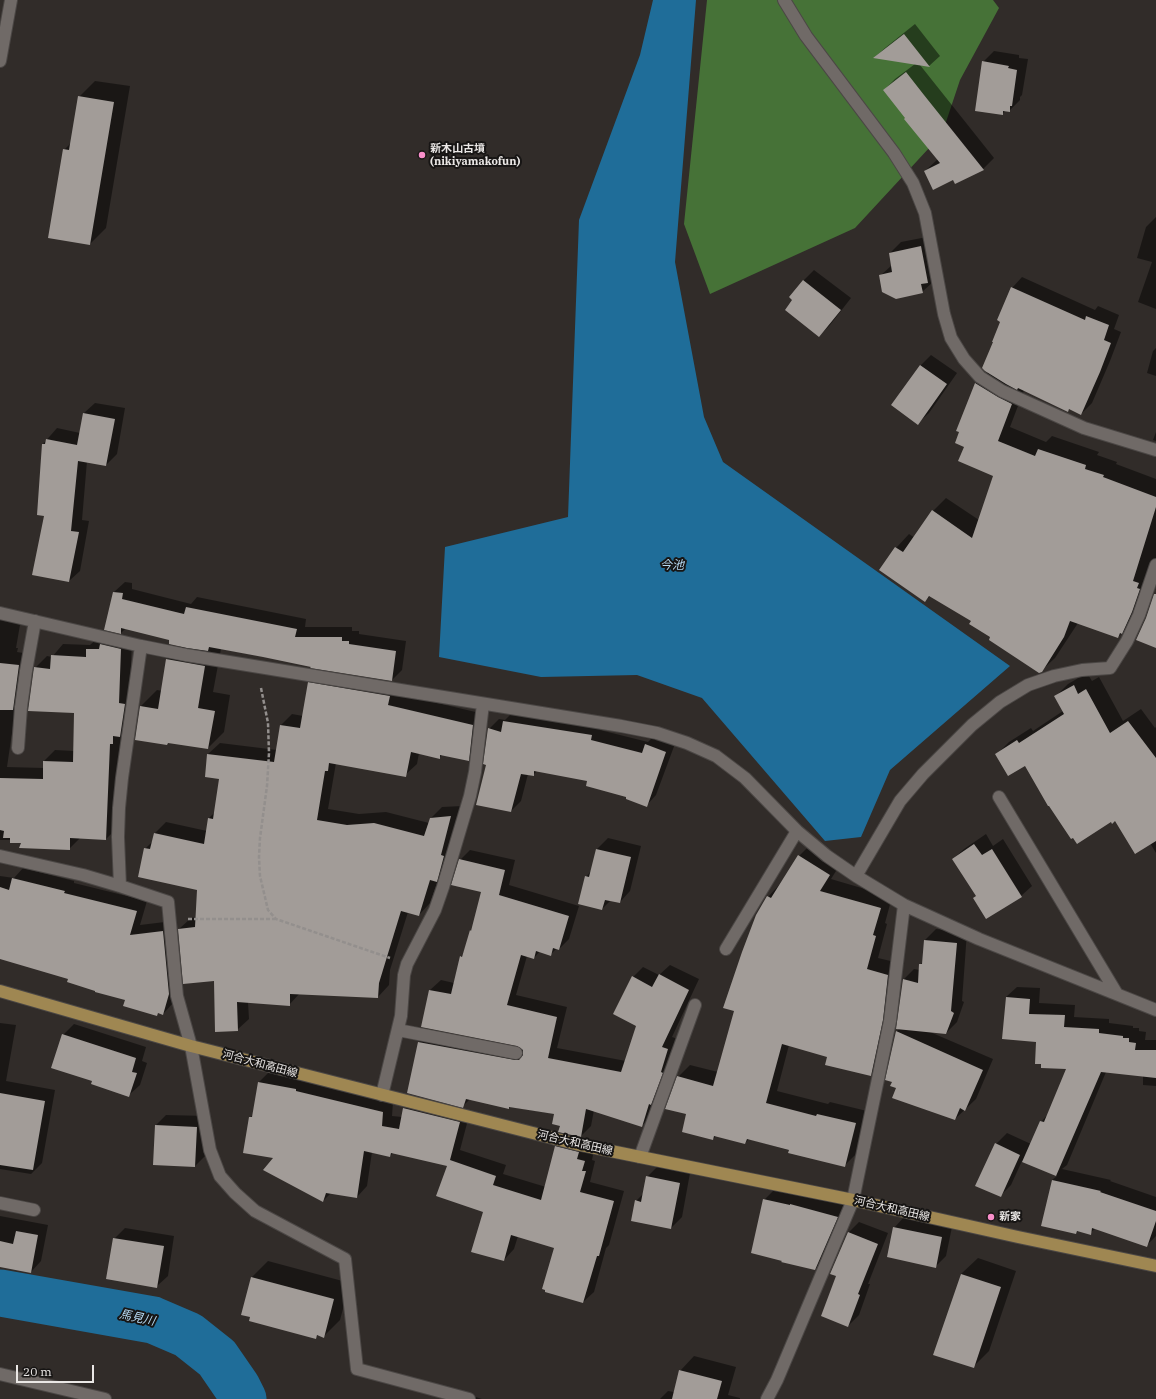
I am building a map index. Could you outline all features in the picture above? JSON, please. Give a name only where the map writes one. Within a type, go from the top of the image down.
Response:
[{"type":"main road","name":"河合大和高田線","points":[[0,991],[191,1046],[576,1144],[854,1200],[1156,1266]]},
{"type":"street","points":[[0,60],[11,0]]},
{"type":"street","points":[[784,0],[806,36],[894,153],[913,183],[925,214],[951,338],[964,359],[980,377],[1002,391],[1084,428],[1156,450]]},
{"type":"street","points":[[856,876],[900,801],[922,774],[972,726],[1000,702],[1028,686],[1054,676],[1082,670],[1110,668],[1127,641],[1139,616],[1156,565]]},
{"type":"street","points":[[0,613],[141,646],[657,733],[716,756],[745,778],[797,831],[827,856],[856,876],[904,905],[979,939],[1156,1010]]},
{"type":"street","points":[[18,748],[21,707],[35,621]]},
{"type":"street","points":[[120,886],[118,836],[119,808],[141,646]]},
{"type":"street","points":[[382,1095],[401,1016],[404,976],[407,964],[435,910],[462,826],[475,772],[483,704]]},
{"type":"street","points":[[999,797],[1117,994]]},
{"type":"street","points":[[726,949],[797,831]]},
{"type":"street","points":[[0,856],[83,875],[168,902],[177,996],[191,1046],[210,1150],[220,1176],[235,1193],[255,1211],[345,1259],[357,1369],[469,1399]]},
{"type":"street","points":[[767,1399],[854,1200],[890,1021],[904,905]]},
{"type":"street","points":[[640,1157],[695,1005]]},
{"type":"street","points":[[398,1030],[516,1053]]},
{"type":"street","points":[[0,1203],[34,1210]]},
{"type":"street","points":[[0,1374],[105,1399]]},
{"type":"path","points":[[256,666],[264,698],[268,723],[269,753],[267,786],[260,838],[260,876],[268,910],[276,919]]},
{"type":"path","points":[[169,919],[276,919],[407,964]]},
{"type":"green space","points":[[707,0],[993,0],[999,8],[960,80],[942,134],[855,228],[710,294],[684,224]]},
{"type":"water","name":"今池","points":[[653,0],[696,0],[675,262],[704,417],[723,462],[1010,666],[890,770],[861,837],[825,841],[702,698],[637,675],[541,677],[439,657],[445,547],[568,517],[579,220],[640,55]]},
{"type":"building","points":[[904,34],[930,67],[873,58]]},
{"type":"building","points":[[982,61],[1009,66],[1008,68],[1017,70],[1010,112],[1003,111],[1003,115],[975,111]]},
{"type":"building","points":[[906,72],[984,170],[955,184],[953,180],[933,190],[924,171],[940,163],[904,119],[905,118],[883,90]]},
{"type":"building","points":[[78,96],[114,102],[90,245],[48,238],[63,149],[69,150]]},
{"type":"building","points":[[921,246],[928,283],[921,284],[923,293],[896,299],[882,292],[879,275],[892,272],[889,253]]},
{"type":"building","points":[[803,280],[841,310],[819,337],[785,310],[792,300],[789,297]]},
{"type":"building","points":[[1011,287],[1085,320],[1086,316],[1109,325],[1104,340],[1111,343],[1081,415],[1069,409],[1068,412],[1018,388],[1017,390],[982,368],[1000,322],[997,320]]},
{"type":"building","points":[[920,365],[947,384],[918,425],[891,405]]},
{"type":"building","points":[[975,383],[1012,404],[998,441],[1035,456],[1038,449],[1086,465],[1085,469],[1104,475],[1103,477],[1156,497],[1156,507],[1133,581],[1139,583],[1137,588],[1140,589],[1122,634],[1120,633],[1118,638],[1070,621],[1064,637],[1042,672],[1039,673],[989,640],[990,637],[969,624],[971,621],[929,596],[925,602],[879,570],[895,547],[903,552],[932,510],[972,538],[993,476],[958,461],[964,447],[955,443],[959,432],[956,431]]},
{"type":"building","points":[[83,413],[115,419],[106,466],[78,461],[71,531],[79,532],[69,582],[32,575],[44,516],[37,515],[42,444],[45,444],[46,439],[77,445]]},
{"type":"building","points":[[113,592],[123,593],[122,599],[184,614],[186,607],[297,629],[295,637],[342,637],[342,641],[349,641],[349,644],[396,651],[392,681],[310,668],[311,667],[209,647],[208,651],[187,648],[169,644],[169,640],[121,628],[121,634],[104,630]]},
{"type":"building","points":[[1154,594],[1156,594],[1156,648],[1136,640],[1146,618]]},
{"type":"building","points":[[100,644],[121,649],[119,703],[125,704],[120,737],[113,736],[113,744],[110,744],[106,840],[70,838],[70,850],[19,848],[21,843],[10,843],[10,838],[3,838],[4,831],[0,830],[0,778],[43,779],[43,761],[73,762],[74,713],[28,711],[34,667],[50,669],[51,655],[86,657],[86,649],[99,649]]},
{"type":"building","points":[[166,659],[205,666],[198,708],[215,711],[208,749],[135,740],[140,706],[158,709]]},
{"type":"building","points":[[0,663],[19,665],[13,710],[0,710]]},
{"type":"building","points":[[308,682],[390,696],[388,705],[473,725],[469,761],[440,755],[440,759],[411,752],[406,777],[329,763],[328,771],[325,771],[317,820],[347,825],[374,823],[424,836],[430,818],[451,816],[441,855],[444,856],[437,882],[430,880],[419,916],[401,911],[379,983],[378,998],[290,994],[290,1006],[237,1002],[238,1031],[215,1032],[214,981],[183,984],[178,929],[195,927],[197,890],[138,877],[144,848],[150,849],[154,833],[204,844],[208,818],[213,819],[219,779],[205,777],[207,754],[274,762],[280,725],[300,728]]},
{"type":"building","points":[[1074,685],[1078,694],[1086,689],[1110,733],[1128,721],[1156,758],[1156,841],[1135,854],[1115,821],[1112,824],[1111,822],[1077,844],[1073,838],[1071,839],[1048,806],[1025,766],[1008,776],[995,754],[1017,740],[1019,743],[1064,714],[1054,696]]},
{"type":"building","points":[[503,721],[592,735],[591,740],[642,753],[645,744],[666,752],[647,807],[626,799],[626,797],[586,786],[587,781],[534,771],[534,776],[521,774],[511,812],[476,805],[486,765],[483,764],[488,728],[501,732]]},
{"type":"building","points":[[974,844],[982,855],[992,849],[1022,897],[986,919],[973,898],[976,896],[952,859]]},
{"type":"building","points":[[596,849],[631,857],[620,903],[605,900],[602,910],[578,904],[585,876],[589,877]]},
{"type":"building","points":[[798,855],[830,875],[820,891],[881,908],[873,935],[876,936],[867,969],[888,975],[883,1020],[871,1076],[825,1065],[827,1057],[782,1044],[766,1103],[816,1116],[817,1114],[856,1123],[845,1167],[788,1153],[789,1150],[747,1139],[745,1144],[714,1136],[713,1140],[682,1132],[686,1114],[665,1109],[677,1076],[713,1086],[734,1011],[723,1008],[742,952],[756,915],[767,896],[771,898]]},
{"type":"building","points":[[459,859],[505,870],[499,895],[569,916],[559,950],[553,948],[551,956],[536,951],[534,959],[521,955],[507,1005],[557,1017],[548,1058],[621,1072],[636,1026],[613,1014],[632,976],[652,987],[659,974],[689,990],[662,1047],[668,1049],[661,1072],[663,1073],[651,1105],[649,1104],[642,1127],[586,1109],[581,1137],[558,1132],[560,1126],[552,1124],[554,1114],[509,1107],[509,1109],[466,1099],[463,1108],[407,1093],[418,1042],[515,1060],[519,1060],[523,1055],[523,1050],[517,1046],[421,1027],[429,990],[451,994],[460,956],[462,957],[470,930],[471,931],[481,892],[451,885]]},
{"type":"building","points":[[12,878],[65,891],[64,893],[137,911],[130,935],[163,931],[169,994],[163,1015],[158,1013],[157,1016],[123,1006],[125,1000],[95,992],[67,982],[68,979],[0,959],[0,887],[9,890]]},
{"type":"building","points":[[924,940],[957,943],[951,1011],[954,1013],[946,1034],[896,1029],[903,979],[918,983],[919,964],[922,964]]},
{"type":"building","points":[[1006,997],[1030,999],[1029,1014],[1065,1015],[1064,1027],[1099,1029],[1099,1033],[1129,1038],[1129,1042],[1136,1043],[1135,1050],[1156,1050],[1156,1078],[1101,1072],[1056,1176],[1022,1162],[1040,1121],[1044,1122],[1066,1069],[1041,1068],[1041,1064],[1035,1064],[1036,1042],[1002,1039]]},
{"type":"building","points":[[896,1031],[983,1070],[965,1111],[960,1108],[955,1120],[892,1098],[896,1088],[890,1086],[892,1082],[885,1080]]},
{"type":"building","points":[[62,1034],[136,1058],[132,1072],[137,1073],[129,1097],[91,1084],[92,1081],[51,1068]]},
{"type":"building","points":[[258,1082],[296,1089],[296,1091],[383,1112],[382,1126],[399,1129],[403,1108],[460,1122],[450,1160],[496,1176],[493,1185],[541,1200],[555,1146],[579,1152],[577,1159],[585,1161],[582,1171],[586,1171],[580,1192],[614,1201],[599,1256],[597,1256],[583,1303],[545,1292],[545,1290],[542,1289],[554,1248],[511,1235],[504,1261],[471,1252],[483,1212],[436,1196],[447,1166],[391,1153],[390,1157],[364,1151],[357,1198],[326,1193],[323,1202],[263,1170],[273,1158],[243,1153],[249,1117],[252,1117]]},
{"type":"building","points":[[0,1093],[45,1101],[33,1170],[0,1165]]},
{"type":"building","points":[[155,1125],[197,1127],[195,1167],[153,1165]]},
{"type":"building","points":[[995,1143],[1020,1155],[1001,1197],[975,1186]]},
{"type":"building","points":[[646,1176],[680,1183],[671,1229],[631,1221],[635,1200],[641,1202]]},
{"type":"building","points":[[1052,1180],[1101,1191],[1100,1192],[1156,1211],[1156,1221],[1147,1247],[1092,1228],[1091,1235],[1077,1231],[1076,1234],[1041,1226]]},
{"type":"building","points":[[763,1199],[790,1204],[838,1217],[815,1270],[751,1253]]},
{"type":"building","points":[[893,1227],[942,1237],[936,1268],[887,1257]]},
{"type":"building","points":[[16,1231],[38,1235],[31,1273],[0,1267],[0,1241],[13,1244]]},
{"type":"building","points":[[848,1232],[878,1244],[858,1294],[860,1295],[848,1327],[821,1316],[836,1276],[830,1274]]},
{"type":"building","points":[[113,1238],[164,1246],[157,1288],[106,1279]]},
{"type":"building","points":[[961,1274],[1001,1287],[974,1368],[933,1355]]},
{"type":"building","points":[[251,1277],[334,1299],[324,1338],[317,1335],[316,1339],[249,1321],[250,1317],[241,1315]]},
{"type":"building","points":[[679,1370],[722,1381],[717,1399],[672,1399]]},
{"type":"waterway","name":"馬見川","points":[[0,1293],[153,1320],[188,1335],[217,1358],[237,1387],[243,1399]]},
{"type":"place","name":"新木山古墳 (nikiyamakofun)","points":[[422,155]]},
{"type":"place","name":"新家","points":[[991,1217]]}]
